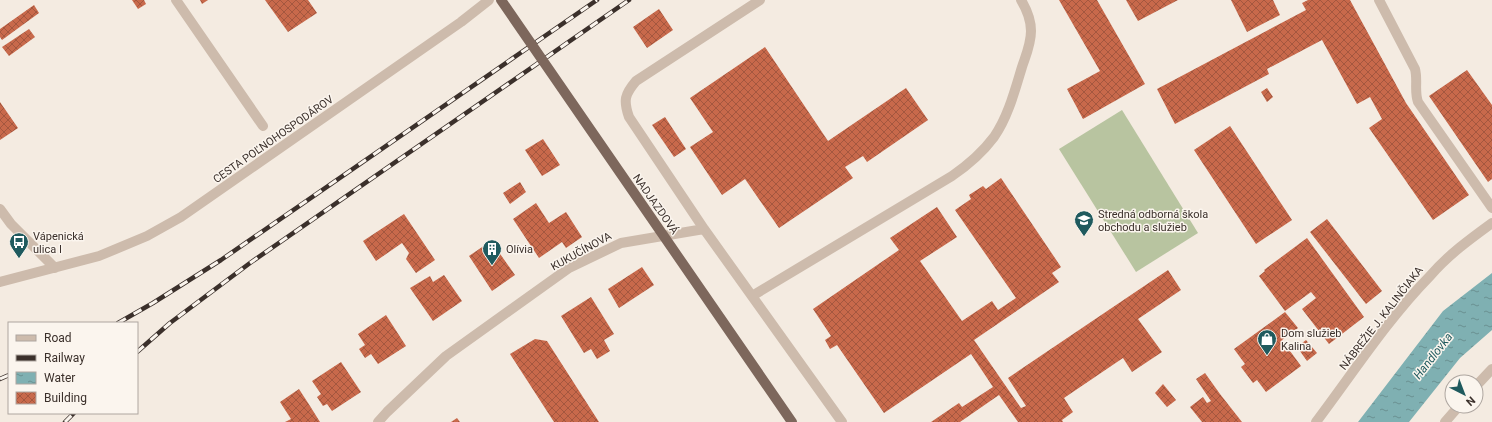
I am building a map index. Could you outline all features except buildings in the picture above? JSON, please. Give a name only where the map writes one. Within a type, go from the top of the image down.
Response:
[{"type":"main road","name":"NADJAZDOVÁ","points":[[501,0],[792,422]]},
{"type":"street","points":[[176,0],[263,126]]},
{"type":"street","name":"CESTA POĽNOHOSPODÁROV","points":[[0,282],[99,256],[123,247],[181,217],[489,0]]},
{"type":"street","points":[[760,0],[636,81],[625,98],[625,107],[629,117],[704,229],[842,422]]},
{"type":"street","points":[[752,296],[952,176],[981,153],[995,136],[1005,116],[1030,42],[1031,22],[1028,12],[1021,0]]},
{"type":"street","points":[[1378,0],[1415,69],[1417,76],[1416,95],[1418,102],[1492,208]]},
{"type":"street","points":[[0,209],[10,224],[55,268]]},
{"type":"street","name":"NÁBREŽIE J. KALINČIAKA","points":[[1316,422],[1388,326],[1430,276],[1459,248],[1492,222]]},
{"type":"street","name":"KUKUČÍNOVA","points":[[378,422],[446,356],[569,268],[621,243],[704,229]]},
{"type":"street","points":[[1484,378],[1492,369]]},
{"type":"street","points":[[1445,422],[1452,414]]},
{"type":"green space","points":[[1122,110],[1198,233],[1136,272],[1059,149]]},
{"type":"water","name":"Handlovka","points":[[1492,273],[1492,330],[1460,358],[1447,374],[1444,374],[1444,378],[1409,422],[1358,422],[1443,311]]},
{"type":"railway","points":[[120,322],[221,260],[597,0]]},
{"type":"railway","points":[[138,351],[170,323],[250,263],[629,0]]},
{"type":"railway","points":[[0,379],[8,375]]},
{"type":"railway","points":[[65,422],[73,414]]},
{"type":"place","name":"Stredná odborná škola obchodu a služieb","points":[[1084,237]]},
{"type":"place","name":"Vápenická ulica I","points":[[19,259]]},
{"type":"place","name":"Olívia","points":[[492,266]]},
{"type":"place","name":"Dom služieb Kalina","points":[[1267,356]]}]
